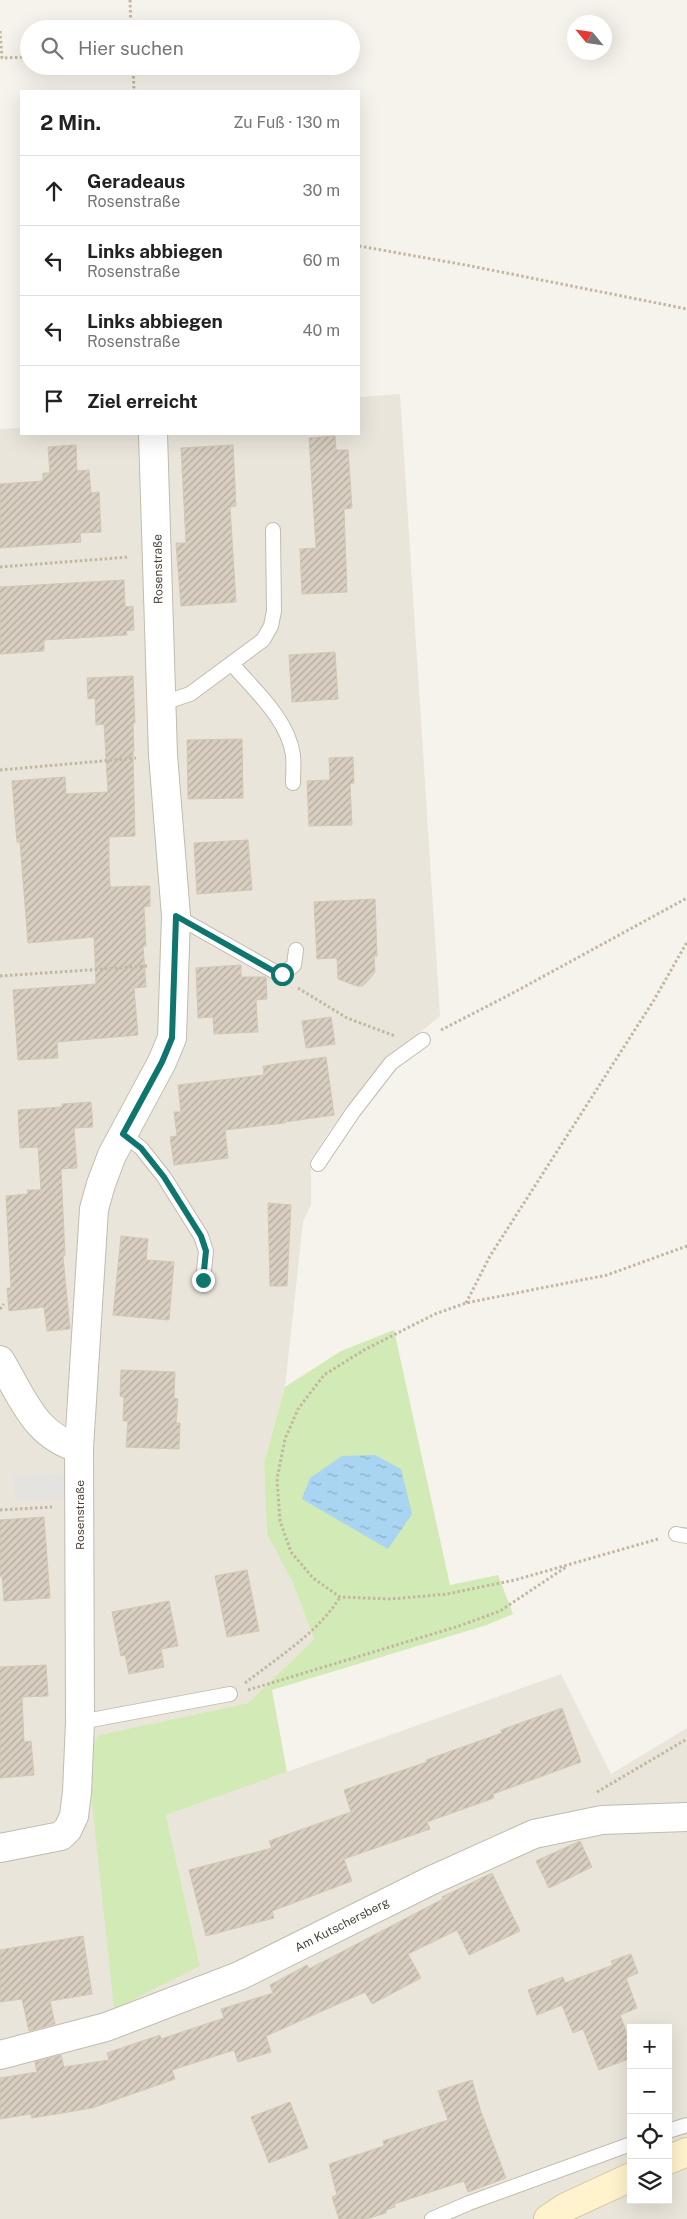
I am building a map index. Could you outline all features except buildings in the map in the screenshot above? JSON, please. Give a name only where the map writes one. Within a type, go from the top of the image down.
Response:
[{"type":"street","name":"Rosenstraße","points":[[0,1848],[61,1836],[68,1829],[74,1816],[80,1722],[80,1448],[94,1209],[101,1184],[123,1134],[162,1062],[172,1038],[176,916],[160,704],[158,555],[153,435]]},
{"type":"street","points":[[0,1360],[31,1416],[52,1436],[80,1448]]},
{"type":"street","name":"Am Kutschersberg","points":[[0,2055],[106,2027],[239,1976],[430,1880],[534,1834],[602,1820],[687,1817]]},
{"type":"street","points":[[670,2159],[687,2152]]},
{"type":"street","points":[[548,2219],[566,2208],[627,2179]]},
{"type":"lane","points":[[160,704],[190,694],[262,640],[271,626],[274,611],[273,530]]},
{"type":"lane","points":[[232,664],[277,717],[288,736],[293,755],[293,783]]},
{"type":"lane","points":[[176,916],[277,973],[282,974],[294,965],[296,950]]},
{"type":"lane","points":[[318,1164],[353,1112],[391,1063],[423,1040]]},
{"type":"lane","points":[[123,1134],[141,1148],[164,1177],[201,1236],[206,1251],[203,1280]]},
{"type":"lane","points":[[80,1722],[230,1694]]},
{"type":"lane","points":[[672,2130],[687,2125]]},
{"type":"lane","points":[[432,2219],[469,2203],[627,2145]]},
{"type":"path","points":[[130,0],[131,20]]},
{"type":"path","points":[[0,31],[2,58],[20,57]]},
{"type":"path","points":[[133,75],[134,90]]},
{"type":"path","points":[[360,246],[687,309]]},
{"type":"path","points":[[0,567],[158,555]]},
{"type":"path","points":[[0,770],[163,755]]},
{"type":"path","points":[[282,974],[303,993],[348,1018],[401,1038],[423,1040],[512,994],[687,898]]},
{"type":"path","points":[[466,1303],[490,1256],[654,1000],[687,942]]},
{"type":"path","points":[[0,976],[175,964]]},
{"type":"path","points":[[681,1535],[516,1580],[447,1594],[392,1599],[340,1597],[313,1578],[291,1552],[280,1521],[277,1479],[285,1439],[298,1409],[324,1375],[364,1350],[434,1314],[466,1303],[607,1275],[687,1246]]},
{"type":"path","points":[[0,1309],[4,1304]]},
{"type":"path","points":[[0,1510],[81,1506]]},
{"type":"path","points":[[230,1694],[269,1686],[460,1626],[500,1611],[570,1564]]},
{"type":"path","points":[[230,1694],[294,1645],[331,1612],[340,1597]]},
{"type":"path","points":[[592,1795],[687,1740]]},
{"type":"shaded area","points":[[400,394],[440,1016],[384,1062],[331,1129],[311,1159],[311,1204],[303,1222],[285,1387],[264,1464],[267,1534],[293,1583],[314,1639],[248,1703],[99,1735],[200,1965],[166,1815],[561,1674],[611,1774],[687,1728],[687,2219],[0,2219],[0,429],[20,428],[20,435],[360,435],[360,397]]},
{"type":"shaded area","points":[[70,1473],[71,1498],[15,1501],[14,1476]]},
{"type":"green space","points":[[394,1330],[450,1585],[498,1575],[513,1614],[487,1625],[272,1690],[287,1772],[166,1815],[200,1966],[114,2009],[87,1755],[99,1735],[248,1703],[314,1639],[293,1583],[267,1534],[264,1464],[285,1387],[341,1351]]},
{"type":"water","points":[[375,1455],[401,1469],[412,1514],[388,1549],[302,1499],[310,1478],[342,1456]]},
{"type":"route","points":[[203,1280],[206,1251],[201,1236],[164,1177],[141,1148],[123,1134],[162,1062],[172,1038],[176,916],[277,973],[282,974]]}]
